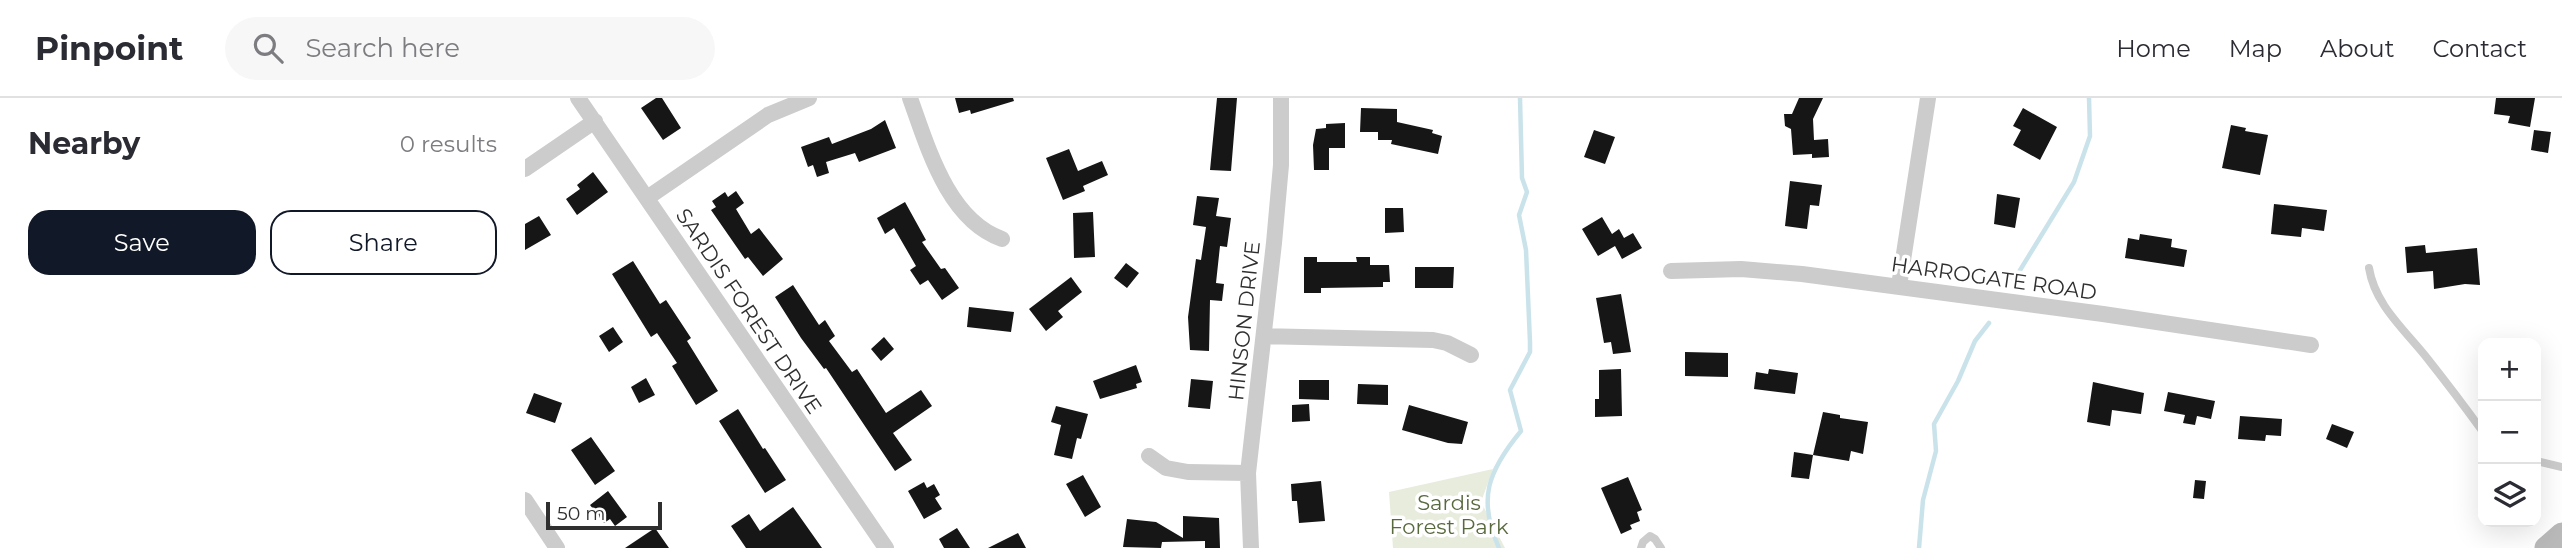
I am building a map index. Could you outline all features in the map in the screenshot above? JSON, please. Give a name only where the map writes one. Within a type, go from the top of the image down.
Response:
[{"type":"main road","points":[[2546,548],[2562,534]]},
{"type":"street","name":"SARDIS FOREST DRIVE","points":[[578,98],[886,548]]},
{"type":"street","points":[[647,198],[768,115],[809,98]]},
{"type":"street","points":[[910,98],[931,156],[962,210],[987,234],[1002,239]]},
{"type":"street","name":"HINSON DRIVE","points":[[1251,548],[1248,473],[1281,165],[1281,98]]},
{"type":"street","points":[[1899,286],[1928,98]]},
{"type":"street","points":[[525,169],[595,121]]},
{"type":"street","name":"HARROGATE ROAD","points":[[1671,271],[1741,269],[1899,286],[2311,345]]},
{"type":"street","points":[[1264,336],[1433,340],[1447,343],[1471,355]]},
{"type":"street","points":[[1149,456],[1166,468],[1188,472],[1248,473]]},
{"type":"street","points":[[525,500],[557,548]]},
{"type":"lane","points":[[2369,268],[2372,285],[2383,305],[2478,425]]},
{"type":"lane","points":[[2541,462],[2562,467]]},
{"type":"lane","points":[[1641,548],[1643,541],[1650,536],[1655,538],[1661,548]]},
{"type":"green space","name":"Sardis Forest Park","points":[[1493,469],[1481,502],[1505,548],[1393,548],[1389,492]]},
{"type":"building","points":[[656,98],[662,98],[681,128],[663,140],[641,108]]},
{"type":"building","points":[[955,98],[1013,98],[1014,101],[971,114],[970,110],[959,113]]},
{"type":"building","points":[[1217,98],[1237,98],[1231,171],[1210,170]]},
{"type":"building","points":[[1799,98],[1823,98],[1813,119],[1814,140],[1828,139],[1829,157],[1793,155],[1791,129],[1785,126],[1784,114],[1792,114]]},
{"type":"building","points":[[2496,98],[2535,98],[2530,127],[2508,123],[2510,116],[2494,114]]},
{"type":"building","points":[[1361,108],[1397,109],[1397,122],[1433,130],[1432,133],[1442,136],[1438,154],[1391,144],[1392,140],[1378,140],[1378,132],[1360,132]]},
{"type":"building","points":[[2023,108],[2057,127],[2040,160],[2013,145],[2021,130],[2013,126]]},
{"type":"building","points":[[885,120],[896,148],[859,162],[855,153],[826,162],[829,173],[817,177],[813,165],[808,167],[801,147],[829,137],[832,144],[871,129]]},
{"type":"building","points":[[1345,123],[1345,148],[1329,148],[1329,170],[1314,170],[1313,145],[1316,129],[1326,128],[1326,124]]},
{"type":"building","points":[[2231,125],[2246,128],[2245,131],[2268,135],[2260,175],[2222,168]]},
{"type":"building","points":[[1594,130],[1615,137],[1605,164],[1584,157]]},
{"type":"building","points":[[2534,130],[2551,132],[2548,153],[2531,150]]},
{"type":"building","points":[[1069,149],[1078,171],[1102,161],[1108,175],[1083,186],[1085,191],[1063,200],[1046,158]]},
{"type":"building","points":[[593,172],[608,192],[577,215],[566,199],[580,189],[577,185]]},
{"type":"building","points":[[1790,181],[1822,185],[1819,206],[1810,205],[1807,229],[1785,226]]},
{"type":"building","points":[[736,191],[744,203],[736,209],[751,234],[759,228],[783,259],[763,276],[748,257],[745,259],[711,210],[716,207],[712,201],[725,192],[728,197]]},
{"type":"building","points":[[1997,194],[2020,198],[2015,228],[1994,224]]},
{"type":"building","points":[[1197,196],[1219,198],[1216,216],[1231,218],[1227,247],[1220,246],[1216,283],[1224,284],[1222,301],[1210,300],[1209,351],[1190,350],[1188,317],[1196,259],[1201,260],[1206,227],[1193,225]]},
{"type":"building","points":[[905,202],[926,240],[922,242],[941,269],[945,268],[959,288],[942,300],[928,280],[920,285],[910,270],[916,266],[894,228],[885,234],[877,218]]},
{"type":"building","points":[[2274,204],[2327,210],[2324,231],[2302,228],[2301,237],[2271,234]]},
{"type":"building","points":[[1385,208],[1403,208],[1404,232],[1385,233]]},
{"type":"building","points":[[1093,212],[1095,257],[1074,258],[1073,213]]},
{"type":"building","points":[[539,216],[551,235],[525,250],[525,224]]},
{"type":"building","points":[[1602,217],[1612,234],[1619,229],[1624,238],[1633,233],[1642,248],[1622,259],[1615,246],[1598,256],[1582,229]]},
{"type":"building","points":[[2140,234],[2172,239],[2171,247],[2187,250],[2184,267],[2125,258],[2128,238],[2139,240]]},
{"type":"building","points":[[2425,245],[2426,253],[2477,248],[2480,285],[2465,284],[2434,289],[2433,271],[2407,273],[2405,247]]},
{"type":"building","points":[[1304,257],[1317,257],[1317,262],[1357,262],[1356,257],[1370,257],[1370,265],[1389,265],[1390,282],[1383,282],[1383,287],[1321,288],[1321,293],[1304,293]]},
{"type":"building","points":[[633,261],[660,304],[666,300],[691,338],[687,341],[718,391],[696,405],[672,366],[677,363],[657,333],[651,337],[612,274]]},
{"type":"building","points":[[1126,263],[1139,273],[1127,288],[1114,278]]},
{"type":"building","points":[[1415,267],[1454,267],[1453,288],[1415,288]]},
{"type":"building","points":[[1071,277],[1082,292],[1058,311],[1063,317],[1046,331],[1029,309]]},
{"type":"building","points":[[793,285],[819,325],[825,320],[835,336],[829,341],[852,372],[857,369],[886,413],[921,390],[932,406],[893,433],[912,460],[895,471],[775,297]]},
{"type":"building","points":[[1621,294],[1631,352],[1613,354],[1611,342],[1604,343],[1596,298]]},
{"type":"building","points":[[969,307],[1014,312],[1011,332],[967,327]]},
{"type":"building","points":[[613,327],[623,342],[609,352],[599,336]]},
{"type":"building","points":[[884,337],[894,349],[881,361],[871,349]]},
{"type":"building","points":[[1685,352],[1728,353],[1728,377],[1685,376]]},
{"type":"building","points":[[1136,365],[1142,382],[1136,384],[1137,388],[1100,399],[1093,381]]},
{"type":"building","points":[[1621,369],[1622,416],[1595,417],[1595,399],[1599,399],[1599,370]]},
{"type":"building","points":[[1769,369],[1798,373],[1795,394],[1754,389],[1756,372],[1768,374]]},
{"type":"building","points":[[646,378],[655,395],[639,403],[631,387]]},
{"type":"building","points":[[1191,379],[1213,381],[1210,409],[1188,407]]},
{"type":"building","points":[[1299,380],[1329,380],[1329,400],[1299,399]]},
{"type":"building","points":[[2093,382],[2144,393],[2141,414],[2112,410],[2110,426],[2087,422]]},
{"type":"building","points":[[1358,384],[1388,385],[1388,405],[1357,404]]},
{"type":"building","points":[[2168,392],[2215,401],[2211,419],[2197,416],[2195,425],[2183,423],[2185,415],[2164,411]]},
{"type":"building","points":[[534,393],[562,403],[555,423],[526,413]]},
{"type":"building","points":[[1309,404],[1310,421],[1292,422],[1292,405]]},
{"type":"building","points":[[1409,405],[1468,422],[1462,444],[1448,443],[1402,430]]},
{"type":"building","points":[[1056,406],[1088,414],[1081,439],[1077,438],[1072,459],[1054,455],[1061,425],[1051,422]]},
{"type":"building","points":[[738,409],[786,480],[765,493],[719,421]]},
{"type":"building","points":[[1823,412],[1840,415],[1840,418],[1868,422],[1863,454],[1851,451],[1849,461],[1813,455]]},
{"type":"building","points":[[2240,416],[2282,419],[2281,436],[2266,435],[2265,441],[2238,439]]},
{"type":"building","points":[[2332,424],[2354,432],[2347,448],[2326,439]]},
{"type":"building","points":[[591,437],[615,471],[595,485],[571,450]]},
{"type":"building","points":[[1794,452],[1813,455],[1809,479],[1791,477]]},
{"type":"building","points":[[1083,475],[1101,507],[1085,517],[1066,484]]},
{"type":"building","points":[[1628,477],[1642,510],[1637,512],[1640,521],[1630,525],[1632,529],[1621,534],[1601,488]]},
{"type":"building","points":[[2195,480],[2206,481],[2204,499],[2193,498]]},
{"type":"building","points":[[1321,481],[1325,521],[1299,523],[1297,501],[1292,501],[1291,484]]},
{"type":"building","points":[[924,482],[927,488],[934,484],[940,495],[935,498],[942,509],[924,519],[908,491]]},
{"type":"building","points":[[608,491],[627,517],[615,526],[610,519],[604,523],[590,505]]},
{"type":"building","points":[[793,507],[822,548],[746,548],[731,526],[749,514],[760,531]]},
{"type":"building","points":[[1183,516],[1219,518],[1220,548],[1205,548],[1205,541],[1162,542],[1161,548],[1123,547],[1127,519],[1156,522],[1183,538]]},
{"type":"building","points":[[655,528],[669,548],[625,548]]},
{"type":"building","points":[[957,528],[970,548],[944,548],[939,539]]},
{"type":"building","points":[[1018,533],[1026,548],[988,548]]},
{"type":"waterway","points":[[1499,548],[1489,515],[1489,486],[1501,459],[1521,431],[1510,390],[1530,352],[1526,250],[1519,215],[1527,192],[1522,178],[1520,98]]},
{"type":"waterway","points":[[2014,280],[2074,182],[2090,136],[2089,98]]},
{"type":"waterway","points":[[1919,548],[1923,500],[1936,451],[1934,424],[1958,381],[1975,341],[1989,323]]}]
